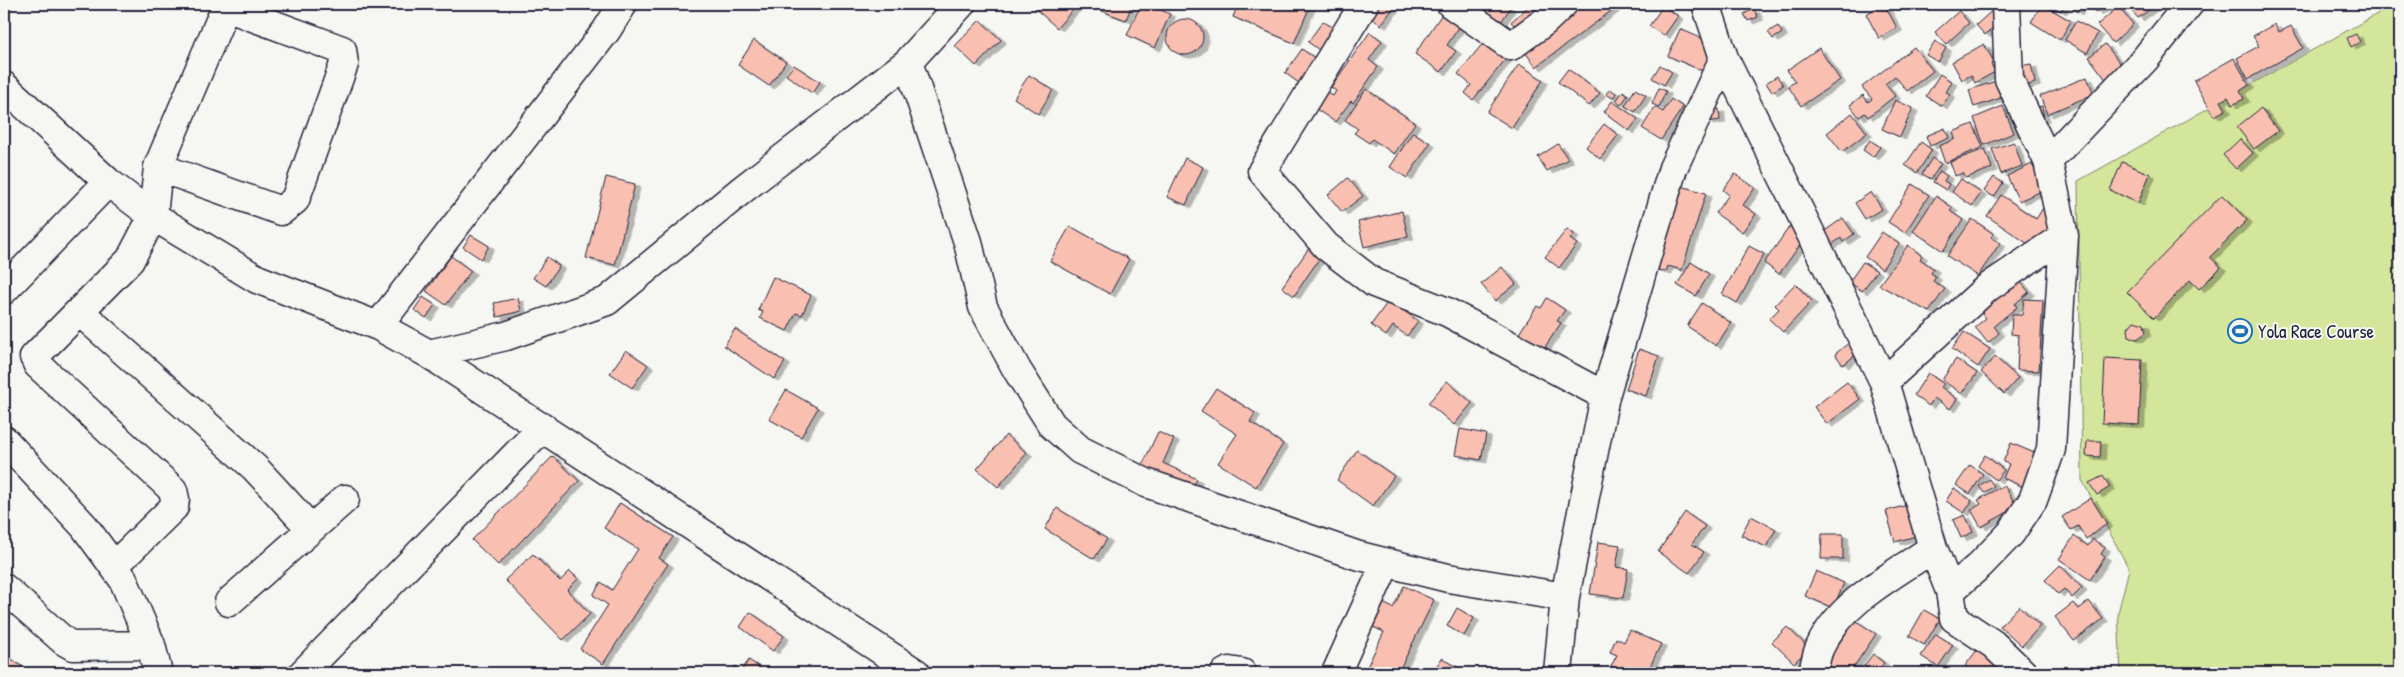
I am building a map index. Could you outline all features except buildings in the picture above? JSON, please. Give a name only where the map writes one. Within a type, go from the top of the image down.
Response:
[{"type":"street","points":[[378,326],[606,31],[623,4]]},
{"type":"street","points":[[429,354],[506,336],[607,301],[743,190],[908,62],[962,4]]},
{"type":"street","points":[[1364,4],[1262,171],[1326,246],[1374,283],[1447,312],[1605,396]]},
{"type":"street","points":[[1451,4],[1511,46],[1544,22],[1563,4]]},
{"type":"street","points":[[1706,4],[1724,58],[1884,382],[1933,548],[1950,590],[1954,618],[1993,644],[2023,673]]},
{"type":"street","points":[[1950,590],[1980,565],[2011,533],[2033,500],[2051,448],[2064,236],[2048,161],[2010,79],[2006,4]]},
{"type":"street","points":[[2048,161],[2145,59],[2188,4]]},
{"type":"street","points":[[114,566],[174,507],[175,499],[172,490],[38,366],[34,357],[130,260],[153,216],[158,167],[226,5],[342,50],[344,64],[295,200],[281,211],[158,167]]},
{"type":"street","points":[[1558,673],[1565,597],[1605,396],[1673,168],[1724,58]]},
{"type":"street","points":[[908,62],[968,242],[983,307],[1017,370],[1052,425],[1080,450],[1146,483],[1356,555],[1448,578],[1565,597]]},
{"type":"street","points":[[8,97],[108,182],[153,216],[257,279],[378,326],[429,354],[916,673]]},
{"type":"street","points":[[4,290],[108,182]]},
{"type":"street","points":[[1884,382],[1987,288],[2064,236]]},
{"type":"street","points":[[80,312],[255,468],[311,529]]},
{"type":"street","points":[[303,673],[543,427]]},
{"type":"street","points":[[4,440],[84,526],[123,579],[151,645],[158,673]]},
{"type":"street","points":[[229,602],[345,499]]},
{"type":"street","points":[[1812,673],[1820,647],[1840,617],[1860,599],[1933,548]]},
{"type":"street","points":[[1336,673],[1386,563]]},
{"type":"street","points":[[4,588],[64,641],[73,646],[151,645]]},
{"type":"street","points":[[1225,673],[1229,671],[1242,673]]},
{"type":"green space","name":"Yola Race Course","points":[[2395,4],[2400,4],[2400,673],[2121,673],[2118,613],[2129,569],[2082,480],[2078,181]]},
{"type":"place","name":"Yola Race Course","points":[[2240,331]]}]
